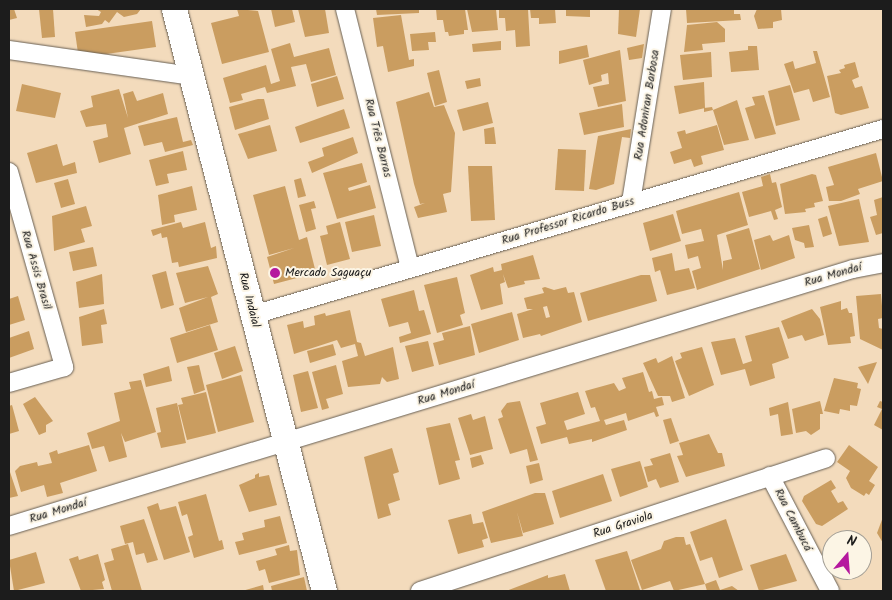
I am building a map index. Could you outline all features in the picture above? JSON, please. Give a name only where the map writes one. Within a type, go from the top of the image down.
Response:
[{"type":"street","name":"Rua Indaial","points":[[174,9],[324,591]]},
{"type":"street","name":"Rua Três Barras","points":[[345,9],[410,268]]},
{"type":"street","name":"Rua Adoniran Barbosa","points":[[631,202],[662,9]]},
{"type":"street","points":[[9,50],[191,76]]},
{"type":"street","name":"Rua Professor Ricardo Buss","points":[[253,316],[631,202],[883,129]]},
{"type":"street","name":"Rua Assis Brasil","points":[[9,172],[64,367],[9,383]]},
{"type":"street","name":"Rua Mondaí","points":[[9,526],[853,269],[883,263]]},
{"type":"street","name":"Rua Graviola","points":[[420,591],[826,458]]},
{"type":"street","name":"Rua Cambucá","points":[[770,476],[830,591]]},
{"type":"building","points":[[9,9],[14,9],[17,18],[9,20]]},
{"type":"building","points":[[39,9],[53,9],[55,37],[42,38]]},
{"type":"building","points":[[96,9],[141,9],[137,14],[124,17],[117,12],[109,23],[105,20],[102,24],[86,27],[84,15],[99,16],[101,12]]},
{"type":"building","points":[[237,9],[258,11],[269,52],[222,64],[211,23],[239,16]]},
{"type":"building","points":[[271,9],[292,9],[295,22],[275,27]]},
{"type":"building","points":[[298,9],[325,9],[329,33],[305,37]]},
{"type":"building","points":[[376,9],[419,9],[419,13],[377,15]]},
{"type":"building","points":[[436,9],[465,9],[468,30],[464,30],[464,34],[449,36],[448,32],[445,32],[443,20],[437,20]]},
{"type":"building","points":[[467,9],[496,9],[498,30],[472,32]]},
{"type":"building","points":[[499,9],[528,9],[530,46],[516,47],[515,30],[506,31],[505,18],[499,18]]},
{"type":"building","points":[[530,9],[555,9],[556,23],[539,24],[539,18],[531,18]]},
{"type":"building","points":[[566,9],[590,9],[590,17],[566,16]]},
{"type":"building","points":[[619,9],[640,9],[636,37],[618,34]]},
{"type":"building","points":[[686,9],[734,9],[734,14],[740,14],[741,20],[687,23]]},
{"type":"building","points":[[757,9],[781,9],[782,20],[773,22],[773,28],[758,29],[754,16]]},
{"type":"building","points":[[401,15],[409,60],[414,59],[414,66],[388,72],[383,46],[377,47],[373,18]]},
{"type":"building","points":[[152,21],[156,47],[99,55],[78,53],[75,32]]},
{"type":"building","points":[[717,22],[725,29],[725,42],[702,44],[703,50],[684,52],[687,25]]},
{"type":"building","points":[[435,32],[436,42],[428,42],[429,50],[412,51],[410,34]]},
{"type":"building","points":[[501,41],[501,50],[473,52],[472,44]]},
{"type":"building","points":[[290,43],[294,57],[329,48],[336,75],[311,82],[306,64],[291,67],[296,86],[267,93],[265,87],[241,94],[243,100],[230,103],[223,78],[266,65],[271,84],[280,81],[271,49]]},
{"type":"building","points":[[644,44],[642,58],[629,60],[627,48]]},
{"type":"building","points":[[587,45],[589,57],[559,64],[559,51]]},
{"type":"building","points":[[748,46],[757,46],[759,70],[731,72],[729,52],[748,50]]},
{"type":"building","points":[[620,50],[626,101],[598,107],[593,87],[609,84],[608,73],[601,75],[602,81],[589,85],[583,60]]},
{"type":"building","points":[[813,51],[817,51],[830,97],[813,102],[809,89],[794,93],[784,64],[793,61],[795,69],[816,63]]},
{"type":"building","points":[[711,52],[712,77],[683,80],[680,55]]},
{"type":"building","points":[[855,62],[859,77],[852,80],[855,88],[862,86],[869,108],[841,115],[835,113],[827,76],[841,73],[839,70],[845,68],[844,65]]},
{"type":"building","points":[[439,70],[447,102],[435,106],[427,73]]},
{"type":"building","points":[[337,76],[344,99],[317,107],[311,84]]},
{"type":"building","points":[[480,78],[481,86],[467,89],[465,81]]},
{"type":"building","points":[[704,82],[705,108],[679,114],[674,86]]},
{"type":"building","points":[[22,84],[61,93],[55,118],[16,111]]},
{"type":"building","points":[[790,85],[800,120],[776,126],[768,91]]},
{"type":"building","points":[[119,89],[128,118],[123,94],[133,91],[137,101],[163,93],[168,114],[124,128],[131,154],[99,163],[93,141],[108,137],[106,124],[86,127],[80,111],[93,107],[91,96]]},
{"type":"building","points":[[429,92],[434,107],[444,105],[455,133],[451,192],[443,194],[447,212],[418,218],[414,207],[425,203],[420,204],[414,184],[396,102]]},
{"type":"building","points":[[764,95],[776,134],[755,139],[745,108],[755,105],[752,97]]},
{"type":"building","points":[[264,99],[269,119],[235,130],[229,107]]},
{"type":"building","points":[[737,100],[749,140],[724,145],[713,110]]},
{"type":"building","points":[[488,102],[493,123],[463,131],[457,110]]},
{"type":"building","points":[[622,104],[624,127],[584,135],[579,113]]},
{"type":"building","points":[[712,107],[713,110],[704,112],[704,108]]},
{"type":"building","points":[[344,109],[350,128],[300,143],[295,127]]},
{"type":"building","points":[[177,117],[183,142],[191,140],[193,145],[165,152],[162,142],[144,146],[138,126]]},
{"type":"building","points":[[270,125],[277,151],[248,159],[238,134]]},
{"type":"building","points":[[717,125],[724,150],[701,156],[703,164],[694,167],[691,159],[674,164],[670,152],[682,148],[677,132],[685,130],[686,134]]},
{"type":"building","points":[[494,127],[496,144],[485,144],[484,129]]},
{"type":"building","points":[[631,129],[630,138],[622,137],[614,184],[596,190],[589,189],[598,136]]},
{"type":"building","points":[[353,137],[358,153],[312,173],[308,162],[324,156],[322,148]]},
{"type":"building","points":[[57,144],[63,166],[75,162],[77,173],[36,183],[27,153]]},
{"type":"building","points":[[558,149],[586,150],[584,191],[555,190]]},
{"type":"building","points":[[183,151],[187,170],[167,174],[169,183],[156,186],[149,160]]},
{"type":"building","points":[[876,153],[883,181],[858,189],[860,194],[841,201],[829,201],[826,187],[834,185],[828,167]]},
{"type":"building","points":[[362,163],[367,182],[348,188],[349,191],[370,185],[376,208],[337,219],[323,173]]},
{"type":"building","points":[[468,166],[492,166],[495,220],[471,221]]},
{"type":"building","points":[[770,174],[772,183],[776,182],[782,207],[775,210],[778,219],[774,220],[771,211],[749,217],[742,192],[763,186],[761,177]]},
{"type":"building","points":[[812,174],[816,175],[823,201],[814,203],[815,207],[805,209],[806,212],[785,214],[780,184]]},
{"type":"building","points":[[301,178],[306,196],[298,198],[294,180]]},
{"type":"building","points":[[68,179],[75,204],[61,208],[54,183]]},
{"type":"building","points":[[192,186],[197,210],[174,215],[175,222],[162,225],[158,195]]},
{"type":"building","points":[[285,186],[299,240],[307,237],[316,273],[274,284],[267,257],[294,248],[269,255],[253,195]]},
{"type":"building","points":[[739,192],[748,225],[717,235],[723,270],[723,261],[732,259],[726,235],[749,228],[760,269],[697,290],[692,271],[701,268],[698,256],[688,259],[685,245],[704,241],[701,229],[682,234],[676,211]]},
{"type":"building","points":[[883,197],[883,233],[876,235],[870,217],[877,215],[874,200]]},
{"type":"building","points":[[859,199],[869,242],[839,246],[828,206]]},
{"type":"building","points":[[314,201],[316,208],[311,209],[316,229],[306,232],[299,205]]},
{"type":"building","points":[[86,206],[92,226],[81,229],[85,242],[54,251],[52,216]]},
{"type":"building","points":[[673,214],[681,241],[650,251],[643,223]]},
{"type":"building","points":[[374,215],[381,246],[352,252],[345,222]]},
{"type":"building","points":[[827,216],[832,234],[823,237],[818,219]]},
{"type":"building","points":[[181,222],[183,228],[205,222],[211,248],[216,246],[217,258],[179,267],[178,262],[172,263],[167,237],[162,238],[161,233],[153,236],[151,230]]},
{"type":"building","points":[[340,222],[350,259],[327,265],[320,236],[328,234],[326,226]]},
{"type":"building","points":[[809,225],[814,247],[805,248],[804,243],[795,240],[792,228]]},
{"type":"building","points":[[770,235],[773,241],[789,235],[795,258],[761,270],[754,240]]},
{"type":"building","points":[[93,247],[97,266],[73,271],[69,252]]},
{"type":"building","points":[[672,253],[675,271],[689,268],[695,288],[667,295],[660,270],[655,272],[652,258]]},
{"type":"building","points":[[533,255],[540,279],[524,281],[525,284],[508,288],[503,274],[505,282],[500,284],[503,304],[481,310],[470,275],[493,267],[494,272],[502,270],[501,264]]},
{"type":"building","points":[[208,266],[218,294],[211,297],[218,322],[186,332],[179,308],[208,297],[185,303],[176,273]]},
{"type":"building","points":[[166,271],[174,305],[161,309],[152,275]]},
{"type":"building","points":[[102,274],[104,304],[79,308],[76,282]]},
{"type":"building","points":[[641,275],[650,275],[657,301],[588,321],[580,293]]},
{"type":"building","points":[[457,277],[465,313],[460,315],[463,325],[437,333],[424,285]]},
{"type":"building","points":[[566,287],[568,293],[574,292],[582,322],[541,336],[540,334],[523,338],[517,314],[533,309],[527,309],[524,298],[544,293],[542,288],[554,290]],"holes":[[[547,306],[550,317],[546,318],[543,307]]]},
{"type":"building","points":[[414,290],[419,311],[424,310],[431,334],[400,343],[399,337],[411,333],[408,322],[389,327],[381,299]]},
{"type":"building","points":[[881,294],[883,318],[878,319],[879,328],[883,329],[883,350],[860,339],[856,296]]},
{"type":"building","points":[[18,296],[25,320],[9,325],[9,299]]},
{"type":"building","points":[[841,301],[841,310],[847,308],[849,313],[852,313],[855,336],[850,337],[851,343],[828,345],[820,307]]},
{"type":"building","points":[[104,309],[107,324],[101,325],[103,343],[82,346],[79,317]]},
{"type":"building","points":[[812,309],[820,319],[824,335],[805,341],[802,335],[788,339],[781,321]]},
{"type":"building","points":[[350,310],[357,342],[361,343],[365,356],[393,347],[399,379],[387,382],[382,377],[380,384],[348,387],[342,361],[358,356],[355,344],[341,348],[337,340],[294,354],[287,325],[303,321],[304,328],[315,325],[314,316],[325,313],[326,316]]},
{"type":"building","points":[[512,312],[519,340],[479,353],[471,324]]},
{"type":"building","points":[[210,325],[218,350],[177,363],[170,338]]},
{"type":"building","points":[[470,326],[475,355],[439,365],[433,343],[444,340],[442,333]]},
{"type":"building","points":[[779,327],[789,358],[772,364],[775,378],[750,386],[745,369],[721,375],[711,342],[735,338],[743,364],[752,361],[745,336]]},
{"type":"building","points":[[29,331],[34,349],[9,358],[9,338]]},
{"type":"building","points":[[428,341],[434,366],[412,372],[405,346]]},
{"type":"building","points":[[333,344],[336,355],[310,363],[307,351]]},
{"type":"building","points":[[235,346],[243,371],[222,379],[214,353]]},
{"type":"building","points":[[702,347],[714,385],[689,396],[675,361],[682,358],[680,353]]},
{"type":"building","points":[[672,356],[685,398],[672,402],[670,396],[658,396],[643,363],[656,358],[658,363]]},
{"type":"building","points":[[877,362],[868,384],[858,367]]},
{"type":"building","points":[[199,365],[205,390],[194,394],[187,367]]},
{"type":"building","points":[[336,365],[343,394],[326,399],[329,408],[322,410],[312,372]]},
{"type":"building","points":[[169,366],[172,381],[146,387],[143,374]]},
{"type":"building","points":[[308,371],[318,408],[301,412],[293,375]]},
{"type":"building","points":[[643,372],[649,392],[652,391],[654,399],[662,397],[664,405],[656,407],[659,416],[656,417],[654,412],[628,421],[626,413],[604,420],[606,425],[624,420],[627,430],[592,442],[592,439],[569,444],[567,437],[541,444],[536,427],[546,424],[540,403],[578,392],[585,414],[564,421],[567,430],[600,421],[595,407],[591,408],[585,391],[614,383],[619,391],[626,388],[622,378]]},
{"type":"building","points":[[241,375],[254,422],[218,432],[206,385]]},
{"type":"building","points":[[834,378],[858,383],[857,388],[861,389],[857,406],[850,405],[850,411],[840,409],[839,414],[824,411]]},
{"type":"building","points":[[141,380],[156,432],[125,442],[121,433],[127,457],[109,462],[104,446],[92,449],[87,433],[120,421],[114,393],[131,389],[129,382]]},
{"type":"building","points":[[206,392],[216,433],[187,440],[178,405],[183,404],[181,398]]},
{"type":"building","points":[[35,397],[53,421],[46,425],[46,432],[39,435],[23,404]]},
{"type":"building","points":[[520,401],[538,460],[530,462],[527,449],[510,454],[498,419],[503,417],[501,411],[507,403]]},
{"type":"building","points":[[820,401],[823,414],[820,414],[820,429],[811,435],[806,431],[796,433],[792,409]]},
{"type":"building","points":[[880,401],[883,402],[883,430],[874,425],[882,409],[877,407]]},
{"type":"building","points":[[788,402],[793,434],[781,436],[778,414],[770,416],[769,408]]},
{"type":"building","points":[[177,403],[186,443],[161,448],[157,433],[161,432],[156,408]]},
{"type":"building","points":[[12,405],[19,431],[9,434],[9,406]]},
{"type":"building","points":[[471,414],[473,420],[485,416],[493,449],[470,455],[458,418]]},
{"type":"building","points":[[671,418],[679,441],[670,444],[663,420]]},
{"type":"building","points":[[450,423],[460,460],[455,461],[460,479],[439,485],[426,428]]},
{"type":"building","points":[[709,434],[718,453],[722,453],[725,466],[686,477],[677,456],[683,455],[679,443]]},
{"type":"building","points":[[89,445],[97,471],[60,483],[63,493],[47,497],[44,485],[21,492],[15,471],[20,466],[37,462],[38,466],[52,463],[49,453],[57,450],[58,454]]},
{"type":"building","points":[[849,445],[878,467],[869,481],[875,485],[869,495],[866,493],[864,496],[851,488],[846,478],[850,471],[837,462]]},
{"type":"building","points":[[392,448],[399,472],[393,474],[400,500],[388,504],[391,515],[378,519],[364,457]]},
{"type":"building","points":[[670,453],[679,482],[660,488],[656,479],[648,482],[644,467],[653,465],[650,459]]},
{"type":"building","points":[[481,455],[484,464],[472,468],[470,458]]},
{"type":"building","points":[[640,461],[648,487],[620,497],[611,469]]},
{"type":"building","points":[[539,463],[543,480],[530,484],[526,466]]},
{"type":"building","points":[[9,469],[18,496],[9,498]]},
{"type":"building","points":[[259,473],[259,477],[269,475],[277,505],[249,512],[239,485],[255,478],[255,475]]},
{"type":"building","points":[[603,474],[612,501],[560,518],[552,491]]},
{"type":"building","points":[[831,480],[836,488],[831,491],[838,503],[843,501],[848,509],[822,526],[816,524],[802,501],[804,496]]},
{"type":"building","points":[[535,493],[545,493],[554,524],[523,533],[517,512],[523,536],[491,543],[482,512]]},
{"type":"building","points":[[206,494],[219,541],[222,540],[224,549],[194,558],[188,537],[193,535],[187,514],[182,516],[178,502]]},
{"type":"building","points":[[158,503],[160,510],[176,506],[190,552],[164,560],[147,507]]},
{"type":"building","points":[[471,514],[473,524],[483,522],[488,538],[482,540],[484,547],[458,554],[448,520]]},
{"type":"building","points":[[280,516],[287,543],[239,555],[235,542],[244,540],[242,533],[265,527],[264,520]]},
{"type":"building","points":[[883,517],[883,543],[877,533]]},
{"type":"building","points":[[144,519],[158,560],[147,563],[144,553],[136,555],[133,542],[125,544],[120,526]]},
{"type":"building","points":[[726,519],[743,570],[719,578],[712,557],[700,561],[690,532]]},
{"type":"building","points":[[676,537],[684,537],[686,545],[690,544],[705,584],[674,591],[670,581],[642,590],[631,560],[661,549],[664,541]]},
{"type":"building","points":[[128,544],[142,591],[112,591],[104,563],[114,560],[111,549]]},
{"type":"building","points":[[289,545],[290,551],[297,550],[300,575],[269,583],[265,569],[259,571],[256,561],[277,555],[275,549]]},
{"type":"building","points":[[627,551],[640,590],[606,591],[595,560]]},
{"type":"building","points":[[36,552],[45,583],[14,591],[9,560]]},
{"type":"building","points":[[98,554],[105,580],[102,582],[104,589],[81,591],[69,559],[78,556],[79,560]]},
{"type":"building","points":[[786,554],[797,581],[759,591],[750,565]]},
{"type":"building","points":[[565,574],[570,591],[506,591],[548,575],[548,578]]},
{"type":"building","points":[[304,577],[307,591],[272,591],[271,586]]},
{"type":"building","points":[[716,580],[720,590],[732,586],[739,591],[707,591],[705,584]]},
{"type":"building","points":[[263,585],[264,591],[242,591]]},
{"type":"place","name":"Mercado Saguaçu","points":[[275,273]]}]
